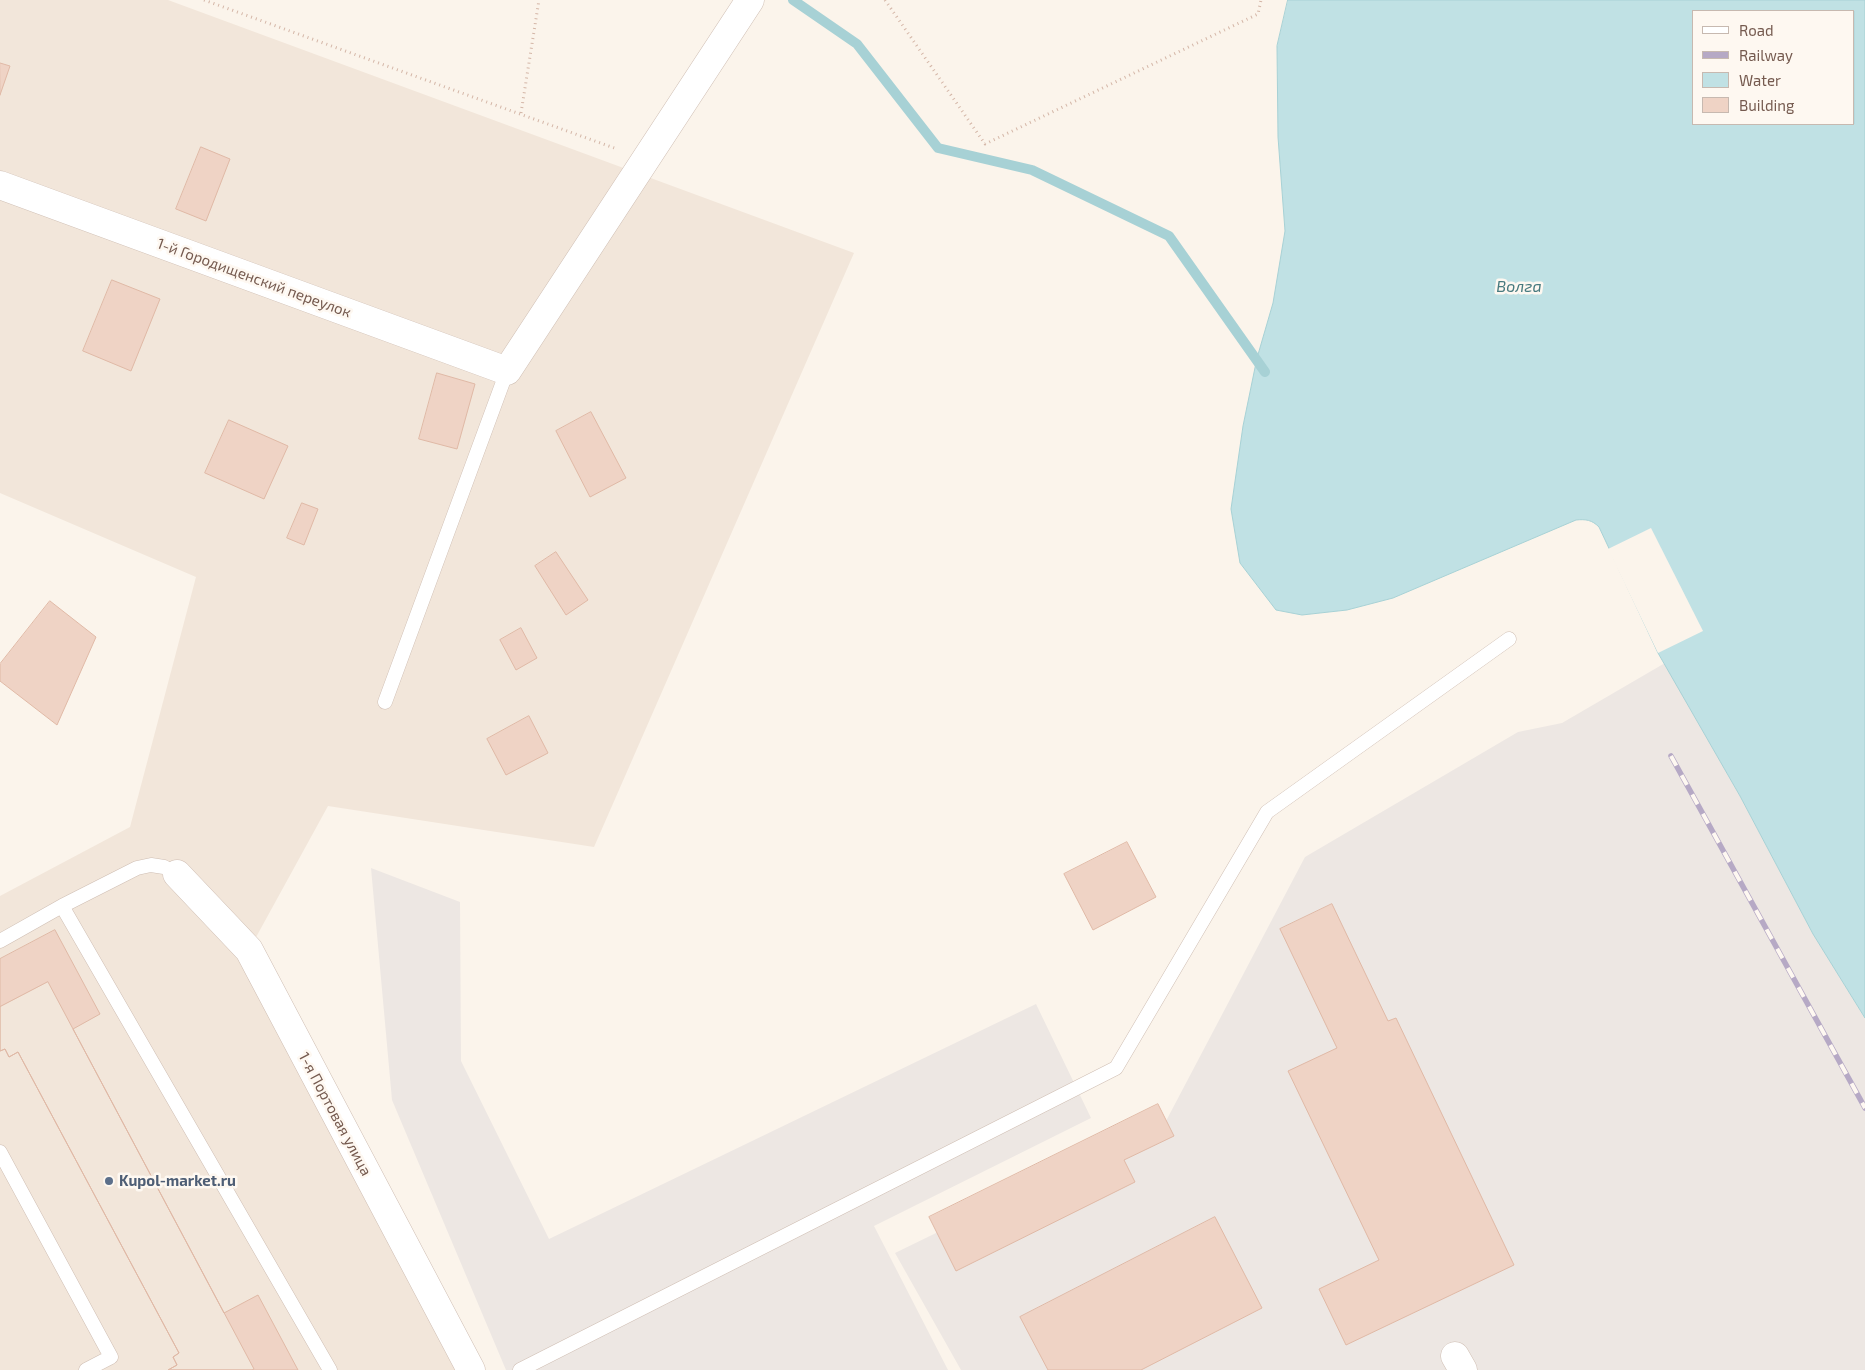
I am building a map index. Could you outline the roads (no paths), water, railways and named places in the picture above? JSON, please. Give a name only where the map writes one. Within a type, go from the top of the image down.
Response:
[{"type":"street","points":[[507,371],[750,0]]},
{"type":"street","name":"1-й Городищенский переулок","points":[[0,185],[507,371]]},
{"type":"street","name":"1-я Портовая улица","points":[[177,874],[249,950],[471,1370]]},
{"type":"lane","points":[[385,702],[507,371]]},
{"type":"lane","points":[[520,1370],[1116,1068],[1267,812],[1509,639]]},
{"type":"lane","points":[[0,941],[62,906],[136,868],[151,865],[164,867],[177,874]]},
{"type":"lane","points":[[62,906],[330,1370]]},
{"type":"lane","points":[[0,1152],[111,1357],[86,1370]]},
{"type":"water","name":"Волга","points":[[1288,0],[1865,0],[1865,1018],[1813,934],[1740,796],[1658,653],[1599,527],[1594,523],[1589,520],[1576,520],[1393,598],[1347,610],[1302,615],[1276,610],[1240,563],[1231,509],[1243,426],[1257,358],[1273,303],[1285,231],[1278,137],[1277,46]]},
{"type":"waterway","points":[[793,0],[857,44],[938,148],[1032,170],[1169,236],[1265,372]]},
{"type":"railway","points":[[1671,756],[1865,1108]]},
{"type":"place","name":"Kupol-market.ru","points":[[109,1181]]}]
